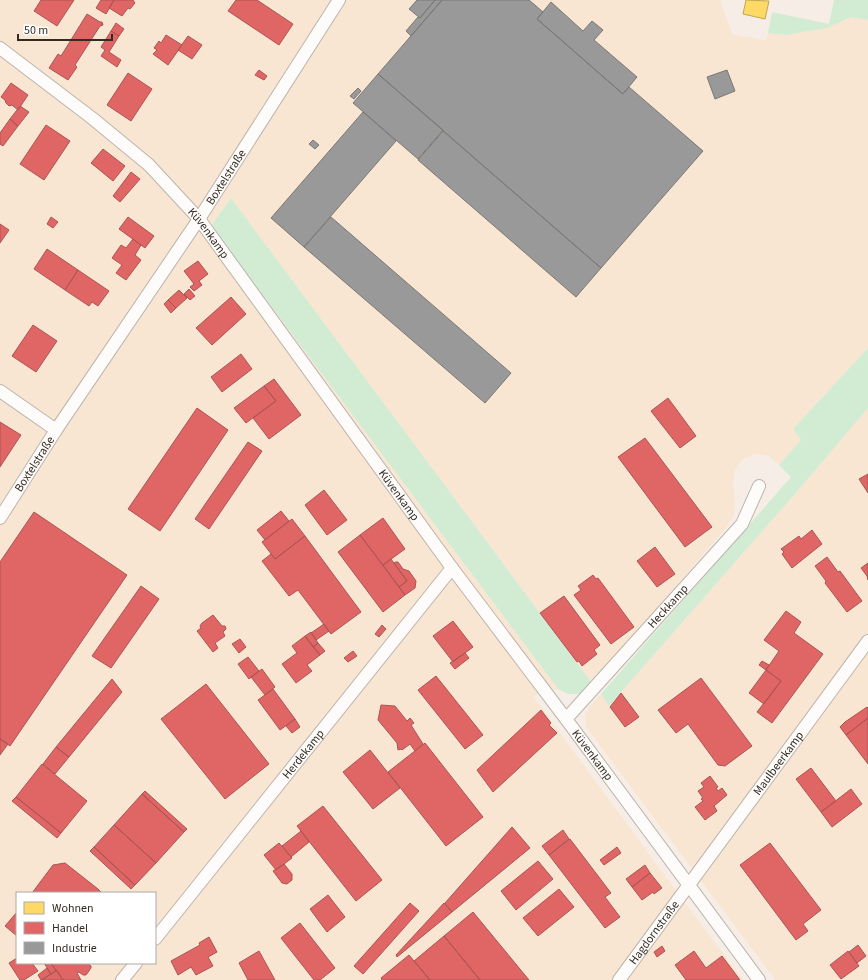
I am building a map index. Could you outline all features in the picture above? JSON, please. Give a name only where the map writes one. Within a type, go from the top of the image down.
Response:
[{"type":"street","name":"Boxtelstraße","points":[[0,518],[56,430],[199,218],[339,0]]},
{"type":"street","name":"Küvenkamp","points":[[0,48],[92,118],[149,165],[199,218],[452,568],[759,980]]},
{"type":"street","name":"Boxtelstraße","points":[[0,391],[56,430]]},
{"type":"street","name":"Heckkamp","points":[[566,719],[742,524],[759,486]]},
{"type":"street","name":"Herdekamp","points":[[156,938],[452,568]]},
{"type":"street","name":"Maulbeerkamp","points":[[688,885],[868,641]]},
{"type":"street","name":"Hagdornstraße","points":[[619,980],[688,885]]},
{"type":"street","points":[[122,980],[135,964]]},
{"type":"shaded area","points":[[0,0],[720,0],[733,35],[766,40],[768,33],[786,35],[827,28],[851,17],[868,20],[868,348],[793,429],[801,440],[779,465],[769,456],[756,454],[743,459],[735,470],[733,483],[735,500],[734,516],[726,528],[592,683],[231,198],[211,226],[558,689],[533,696],[743,980],[0,980]]},
{"type":"shaded area","points":[[868,408],[868,980],[775,980],[586,727],[585,715],[590,706],[601,694],[609,706],[801,487]]},
{"type":"green space","points":[[834,0],[868,0],[868,20],[851,17],[827,28],[786,35],[768,33],[772,12],[829,24]]},
{"type":"green space","points":[[231,198],[592,683],[580,694],[568,694],[558,689],[211,226]]},
{"type":"green space","points":[[868,348],[868,408],[801,487],[609,706],[601,694],[791,477],[779,465],[801,440],[793,429]]},
{"type":"building: Wohnen","points":[[746,0],[769,1],[765,19],[743,14]]},
{"type":"building: Handel","points":[[41,0],[74,0],[57,26],[34,11]]},
{"type":"building: Handel","points":[[101,0],[114,0],[106,14],[96,8]]},
{"type":"building: Handel","points":[[114,0],[133,0],[135,3],[130,9],[128,8],[122,16],[109,8]]},
{"type":"building: Handel","points":[[236,0],[257,0],[293,24],[279,45],[228,11]]},
{"type":"building: Handel","points":[[87,14],[102,22],[103,25],[100,26],[75,65],[77,67],[68,80],[49,68],[58,54],[61,56]]},
{"type":"building: Handel","points":[[116,23],[124,29],[119,36],[111,31]]},
{"type":"building: Handel","points":[[111,31],[119,36],[109,52],[121,60],[117,67],[101,56],[105,50],[101,47]]},
{"type":"building: Handel","points":[[166,35],[182,45],[168,65],[153,54],[157,50],[154,48],[159,41],[161,43]]},
{"type":"building: Handel","points":[[188,36],[202,45],[192,59],[178,50]]},
{"type":"building: Handel","points":[[259,70],[267,76],[264,80],[255,75]]},
{"type":"building: Handel","points":[[128,73],[152,89],[131,121],[107,105]]},
{"type":"building: Handel","points":[[11,83],[28,95],[18,110],[12,105],[9,106],[1,97]]},
{"type":"building: Handel","points":[[20,106],[29,112],[18,126],[10,119]]},
{"type":"building: Handel","points":[[10,119],[18,126],[3,146],[0,144],[0,133]]},
{"type":"building: Handel","points":[[46,125],[70,141],[44,180],[20,164]]},
{"type":"building: Handel","points":[[103,149],[125,166],[113,181],[91,163]]},
{"type":"building: Handel","points":[[131,172],[140,179],[120,202],[113,196]]},
{"type":"building: Handel","points":[[51,217],[58,222],[53,228],[47,224]]},
{"type":"building: Handel","points":[[128,217],[154,236],[145,248],[119,229]]},
{"type":"building: Handel","points":[[0,224],[9,230],[0,243]]},
{"type":"building: Handel","points":[[133,239],[141,245],[135,255],[141,260],[126,280],[116,273],[122,265],[112,258],[121,245],[126,248]]},
{"type":"building: Handel","points":[[47,249],[78,270],[65,290],[34,269]]},
{"type":"building: Handel","points":[[198,261],[208,274],[199,281],[202,285],[194,291],[190,287],[194,284],[184,271]]},
{"type":"building: Handel","points":[[78,270],[109,291],[98,306],[92,302],[89,306],[65,290]]},
{"type":"building: Handel","points":[[189,289],[195,296],[190,300],[184,294]]},
{"type":"building: Handel","points":[[179,290],[187,298],[176,308],[168,300]]},
{"type":"building: Handel","points":[[231,297],[246,314],[212,345],[196,328]]},
{"type":"building: Handel","points":[[168,300],[176,308],[171,313],[164,304]]},
{"type":"building: Handel","points":[[33,325],[57,341],[36,372],[12,356]]},
{"type":"building: Handel","points":[[241,354],[252,369],[222,392],[211,377]]},
{"type":"building: Handel","points":[[274,379],[301,415],[269,439],[253,418],[276,401],[264,386]]},
{"type":"building: Handel","points":[[264,386],[276,401],[246,423],[234,408]]},
{"type":"building: Handel","points":[[668,398],[696,436],[680,448],[651,411]]},
{"type":"building: Handel","points":[[197,408],[228,430],[160,531],[128,509]]},
{"type":"building: Handel","points":[[0,422],[21,435],[0,467]]},
{"type":"building: Handel","points":[[645,438],[712,527],[685,547],[618,457]]},
{"type":"building: Handel","points":[[248,442],[262,451],[209,529],[195,519]]},
{"type":"building: Handel","points":[[868,474],[868,493],[859,479]]},
{"type":"building: Handel","points":[[324,490],[347,520],[327,535],[305,505]]},
{"type":"building: Handel","points":[[281,511],[289,521],[265,540],[257,530]]},
{"type":"building: Handel","points":[[34,512],[127,575],[10,746],[0,739],[0,562]]},
{"type":"building: Handel","points":[[383,518],[405,549],[383,565],[360,535]]},
{"type":"building: Handel","points":[[292,519],[305,536],[275,559],[262,542]]},
{"type":"building: Handel","points":[[812,530],[822,544],[792,568],[782,554],[784,552],[781,549],[799,536],[801,539]]},
{"type":"building: Handel","points":[[360,535],[405,595],[383,612],[338,552]]},
{"type":"building: Handel","points":[[305,536],[361,612],[331,634],[298,590],[289,596],[262,561],[271,554],[275,559]]},
{"type":"building: Handel","points":[[655,547],[675,574],[657,587],[637,561]]},
{"type":"building: Handel","points":[[827,557],[838,572],[840,571],[862,601],[847,612],[825,583],[826,581],[815,566]]},
{"type":"building: Handel","points":[[391,559],[407,581],[399,587],[383,565]]},
{"type":"building: Handel","points":[[398,562],[403,569],[409,571],[416,581],[415,588],[405,595],[399,587],[407,581],[394,563]]},
{"type":"building: Handel","points":[[868,563],[868,580],[861,568]]},
{"type":"building: Handel","points":[[593,575],[596,579],[598,578],[634,627],[611,644],[574,595],[581,590],[578,586]]},
{"type":"building: Handel","points":[[141,586],[159,599],[111,668],[92,656]]},
{"type":"building: Handel","points":[[564,596],[600,645],[594,650],[597,654],[582,666],[579,661],[577,662],[540,613]]},
{"type":"building: Handel","points":[[786,611],[801,622],[794,633],[823,654],[772,723],[757,712],[781,681],[766,670],[779,651],[764,640]]},
{"type":"building: Handel","points":[[213,615],[222,626],[225,626],[226,629],[223,632],[225,636],[215,643],[218,648],[213,652],[197,631],[201,628],[200,626],[202,623]]},
{"type":"building: Handel","points":[[453,621],[473,647],[453,662],[433,636]]},
{"type":"building: Handel","points":[[324,624],[329,631],[316,640],[311,633]]},
{"type":"building: Handel","points":[[382,625],[386,629],[379,637],[375,634]]},
{"type":"building: Handel","points":[[311,632],[318,643],[313,647],[305,636]]},
{"type":"building: Handel","points":[[305,636],[320,655],[307,665],[312,671],[296,683],[282,664],[297,653],[292,646]]},
{"type":"building: Handel","points":[[240,639],[246,647],[239,653],[232,644]]},
{"type":"building: Handel","points":[[318,643],[325,651],[320,655],[313,647]]},
{"type":"building: Handel","points":[[353,651],[357,656],[348,662],[344,658]]},
{"type":"building: Handel","points":[[465,653],[469,658],[455,669],[450,663]]},
{"type":"building: Handel","points":[[248,657],[259,671],[249,679],[238,664]]},
{"type":"building: Handel","points":[[762,661],[769,665],[766,670],[759,665]]},
{"type":"building: Handel","points":[[262,669],[275,687],[265,695],[251,677]]},
{"type":"building: Handel","points":[[766,670],[781,681],[764,704],[749,693]]},
{"type":"building: Handel","points":[[436,676],[483,735],[465,749],[418,690]]},
{"type":"building: Handel","points":[[701,678],[752,746],[725,766],[718,765],[688,724],[676,733],[658,710]]},
{"type":"building: Handel","points":[[112,679],[122,692],[69,757],[56,747]]},
{"type":"building: Handel","points":[[206,684],[269,764],[225,799],[161,719]]},
{"type":"building: Handel","points":[[273,689],[295,719],[280,730],[258,700]]},
{"type":"building: Handel","points":[[621,693],[639,717],[625,727],[610,707]]},
{"type":"building: Handel","points":[[381,705],[395,706],[407,721],[410,718],[414,723],[411,725],[423,744],[415,751],[410,744],[402,750],[398,750],[397,743],[378,720]]},
{"type":"building: Handel","points":[[867,707],[868,718],[846,735],[840,727]]},
{"type":"building: Handel","points":[[541,710],[551,723],[549,725],[557,733],[493,792],[477,770]]},
{"type":"building: Handel","points":[[868,718],[868,764],[846,735]]},
{"type":"building: Handel","points":[[295,719],[300,727],[292,733],[286,726]]},
{"type":"building: Handel","points":[[0,739],[8,744],[0,755]]},
{"type":"building: Handel","points":[[425,743],[483,817],[446,846],[388,772]]},
{"type":"building: Handel","points":[[56,747],[69,757],[55,774],[43,764]]},
{"type":"building: Handel","points":[[370,750],[400,788],[373,809],[343,772]]},
{"type":"building: Handel","points":[[42,764],[87,801],[61,833],[16,797]]},
{"type":"building: Handel","points":[[811,768],[836,801],[821,812],[796,779]]},
{"type":"building: Handel","points":[[710,776],[718,787],[716,788],[718,791],[722,788],[727,795],[714,806],[717,811],[705,820],[695,807],[703,801],[701,799],[703,798],[698,791],[704,787],[701,783]]},
{"type":"building: Handel","points":[[851,789],[862,804],[832,827],[821,812]]},
{"type":"building: Handel","points":[[145,791],[187,829],[184,832],[142,794]]},
{"type":"building: Handel","points":[[142,794],[184,832],[156,863],[114,825]]},
{"type":"building: Handel","points":[[16,797],[61,833],[57,838],[12,801]]},
{"type":"building: Handel","points":[[323,806],[382,880],[356,901],[297,826]]},
{"type":"building: Handel","points":[[114,825],[156,863],[135,885],[94,847]]},
{"type":"building: Handel","points":[[512,827],[530,848],[452,912],[445,903]]},
{"type":"building: Handel","points":[[563,830],[569,839],[549,855],[542,846]]},
{"type":"building: Handel","points":[[301,831],[309,842],[291,857],[282,846]]},
{"type":"building: Handel","points":[[570,839],[611,893],[605,897],[620,917],[605,928],[549,855]]},
{"type":"building: Handel","points":[[279,843],[292,858],[276,870],[264,855]]},
{"type":"building: Handel","points":[[770,843],[821,910],[803,924],[808,931],[796,940],[740,865]]},
{"type":"building: Handel","points":[[94,847],[135,885],[131,889],[90,851]]},
{"type":"building: Handel","points":[[617,847],[621,853],[604,865],[600,860]]},
{"type":"building: Handel","points":[[538,861],[553,879],[516,910],[501,891]]},
{"type":"building: Handel","points":[[65,863],[101,892],[33,892],[53,865]]},
{"type":"building: Handel","points":[[284,864],[292,874],[292,880],[287,884],[282,883],[273,871]]},
{"type":"building: Handel","points":[[645,865],[650,873],[632,887],[626,879]]},
{"type":"building: Handel","points":[[650,873],[662,888],[654,894],[653,892],[642,900],[632,887]]},
{"type":"building: Handel","points":[[559,889],[574,907],[538,936],[523,918]]},
{"type":"building: Handel","points":[[328,895],[345,917],[327,932],[310,909]]},
{"type":"building: Handel","points":[[410,903],[419,911],[363,974],[354,966]]},
{"type":"building: Handel","points":[[444,903],[452,912],[397,957],[396,955]]},
{"type":"building: Handel","points":[[473,912],[529,980],[480,980],[444,936]]},
{"type":"building: Handel","points":[[16,913],[16,935],[5,926]]},
{"type":"building: Handel","points":[[300,923],[335,968],[320,980],[314,980],[281,938]]},
{"type":"building: Handel","points":[[444,936],[480,980],[430,980],[414,961]]},
{"type":"building: Handel","points":[[209,937],[217,952],[208,957],[213,966],[196,975],[191,967],[178,975],[171,961],[200,945],[199,943]]},
{"type":"building: Handel","points":[[858,945],[866,956],[857,963],[849,952]]},
{"type":"building: Handel","points":[[662,946],[665,951],[657,957],[654,952]]},
{"type":"building: Handel","points":[[259,951],[275,980],[248,980],[239,963]]},
{"type":"building: Handel","points":[[694,951],[706,968],[722,956],[740,980],[686,980],[675,965]]},
{"type":"building: Handel","points":[[848,951],[859,966],[841,979],[830,965]]},
{"type":"building: Handel","points":[[409,955],[430,980],[382,980],[381,978]]},
{"type":"building: Handel","points":[[16,959],[16,964],[33,964],[38,971],[24,980],[20,980],[9,963]]},
{"type":"building: Handel","points":[[45,964],[52,964],[56,971],[51,974]]},
{"type":"building: Handel","points":[[52,964],[88,964],[91,966],[86,975],[79,972],[77,973],[81,980],[63,980]]},
{"type":"building: Handel","points":[[47,968],[51,974],[41,980],[38,975]]},
{"type":"building: Handel","points":[[57,970],[63,980],[42,980]]},
{"type":"building: Industrie","points":[[417,0],[435,0],[420,18],[409,9]]},
{"type":"building: Industrie","points":[[435,0],[442,0],[411,36],[406,31],[418,17],[420,18]]},
{"type":"building: Industrie","points":[[442,0],[529,0],[543,12],[537,19],[623,94],[629,87],[703,151],[601,268],[378,74]]},
{"type":"building: Industrie","points":[[551,2],[583,31],[592,21],[603,30],[594,40],[637,77],[623,94],[537,19]]},
{"type":"building: Industrie","points":[[727,70],[735,91],[715,99],[707,77]]},
{"type":"building: Industrie","points":[[378,74],[443,130],[418,159],[353,103]]},
{"type":"building: Industrie","points":[[358,88],[361,91],[354,99],[350,96]]},
{"type":"building: Industrie","points":[[363,112],[396,141],[304,247],[271,218]]},
{"type":"building: Industrie","points":[[443,131],[601,268],[576,297],[418,160]]},
{"type":"building: Industrie","points":[[313,140],[319,145],[315,149],[309,144]]},
{"type":"building: Industrie","points":[[331,217],[511,373],[485,403],[304,247]]}]
